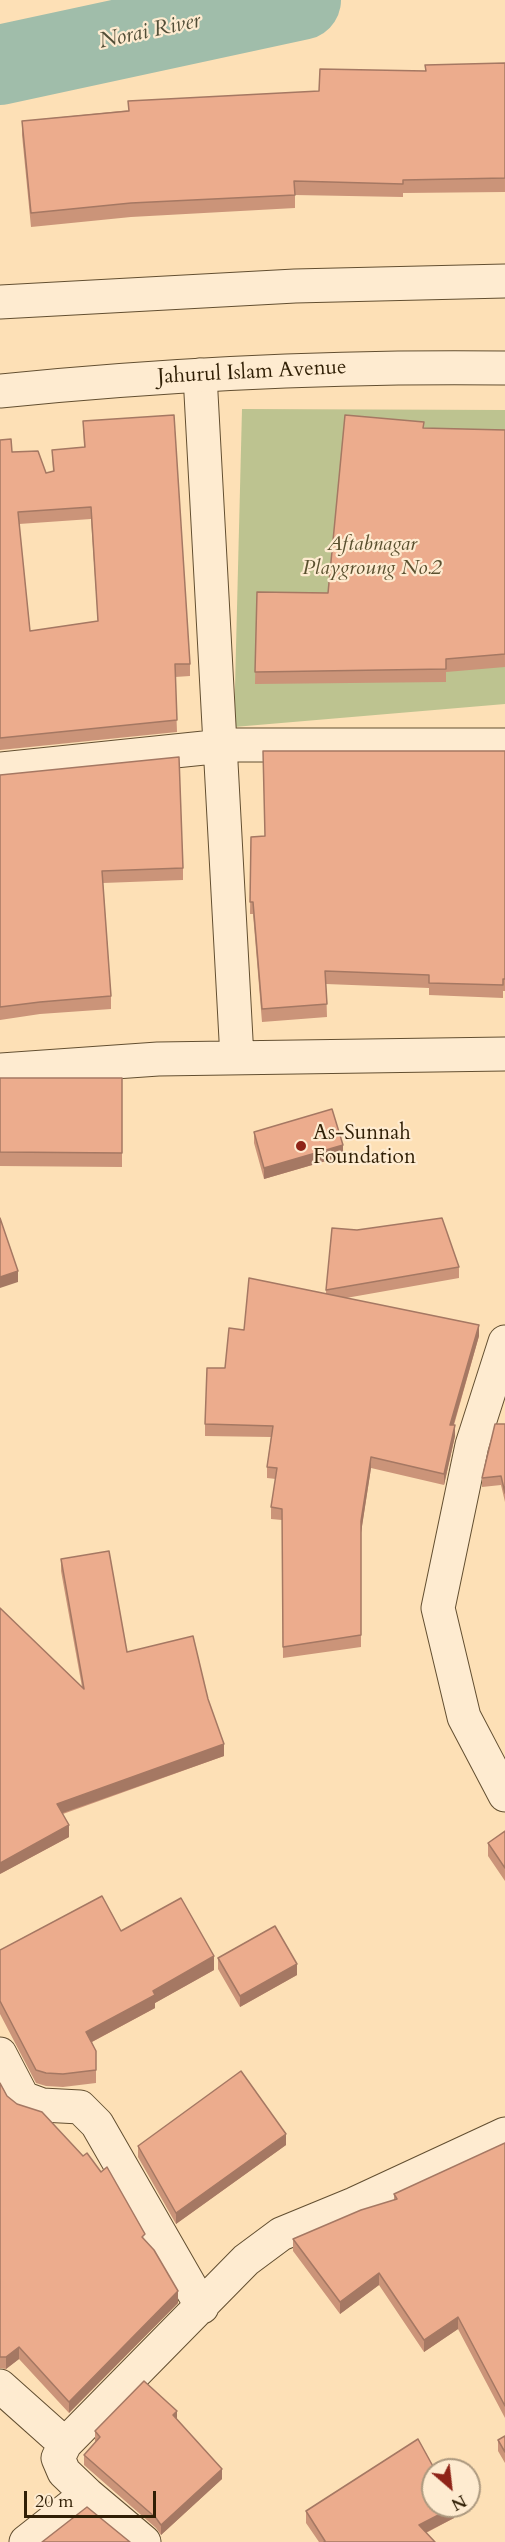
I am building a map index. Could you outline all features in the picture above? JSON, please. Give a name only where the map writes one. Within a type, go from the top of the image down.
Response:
[{"type":"street","points":[[0,302],[295,286],[505,280]]},
{"type":"street","name":"Jahurul Islam Avenue","points":[[0,391],[200,375],[380,367],[505,368]]},
{"type":"street","points":[[200,375],[237,1058]]},
{"type":"street","points":[[0,769],[220,746],[505,745]]},
{"type":"street","points":[[0,1070],[158,1059],[505,1054]]},
{"type":"street","points":[[505,1342],[472,1445],[438,1608],[464,1717],[505,1795]]},
{"type":"street","points":[[0,2054],[23,2098],[42,2105],[80,2107],[97,2124],[202,2307]]},
{"type":"street","points":[[144,2542],[64,2472],[58,2458],[65,2444],[246,2260],[281,2234],[354,2204],[505,2134]]},
{"type":"street","points":[[0,2386],[65,2444]]},
{"type":"street","points":[[26,2542],[87,2494]]},
{"type":"green space","name":"Aftabnagar Playgroung No.2","points":[[242,409],[505,410],[505,704],[234,727]]},
{"type":"building","points":[[505,63],[505,178],[403,180],[403,184],[294,181],[295,195],[131,203],[31,213],[22,121],[129,111],[128,101],[319,91],[320,69],[426,71],[425,65]]},
{"type":"building","points":[[174,415],[190,664],[175,664],[177,720],[0,738],[0,440],[11,439],[12,452],[38,451],[46,473],[54,471],[52,450],[85,447],[83,421]],"holes":[[[91,507],[98,621],[30,631],[18,512]]]},
{"type":"building","points":[[345,415],[424,422],[423,428],[505,430],[505,654],[446,659],[446,669],[255,672],[257,592],[328,593]]},
{"type":"building","points":[[263,751],[505,751],[505,979],[503,979],[503,985],[429,983],[429,975],[325,971],[327,1004],[262,1009],[253,902],[250,902],[251,837],[265,836]]},
{"type":"building","points":[[179,757],[183,868],[102,871],[111,996],[0,1007],[0,775]]},
{"type":"building","points":[[0,1078],[122,1078],[122,1153],[0,1152]]},
{"type":"building","points":[[332,1109],[343,1145],[264,1168],[254,1132]]},
{"type":"building","points":[[0,1218],[18,1271],[0,1277]]},
{"type":"building","points":[[442,1218],[459,1267],[326,1290],[332,1228],[357,1230]]},
{"type":"building","points":[[249,1278],[479,1325],[450,1425],[455,1425],[444,1474],[371,1457],[361,1521],[361,1635],[283,1647],[282,1509],[271,1507],[277,1468],[267,1467],[273,1426],[205,1424],[207,1368],[225,1368],[229,1328],[244,1330]]},
{"type":"building","points":[[495,1424],[505,1424],[505,1493],[501,1476],[482,1478]]},
{"type":"building","points":[[109,1551],[127,1652],[193,1636],[208,1699],[224,1744],[57,1804],[69,1825],[0,1863],[0,1608],[84,1689],[61,1559]]},
{"type":"building","points":[[505,1831],[505,1868],[488,1843]]},
{"type":"building","points":[[102,1896],[121,1931],[181,1898],[214,1956],[153,1991],[155,1995],[86,2032],[96,2051],[96,2070],[63,2074],[36,2070],[0,2001],[0,1950]]},
{"type":"building","points":[[275,1926],[297,1964],[240,1996],[218,1958]]},
{"type":"building","points":[[241,2071],[286,2134],[176,2213],[138,2146]]},
{"type":"building","points":[[0,2083],[7,2096],[17,2104],[42,2112],[83,2156],[87,2153],[101,2172],[107,2167],[145,2234],[142,2237],[154,2250],[178,2291],[69,2402],[19,2347],[6,2357],[0,2357]]},
{"type":"building","points":[[505,2143],[505,2406],[458,2317],[424,2340],[379,2273],[340,2302],[293,2239],[361,2210],[397,2199],[394,2194]]},
{"type":"building","points":[[144,2381],[177,2411],[173,2415],[222,2469],[161,2525],[156,2518],[84,2455],[100,2437],[95,2431]]},
{"type":"building","points":[[505,2436],[505,2452],[498,2440]]},
{"type":"building","points":[[418,2439],[428,2458],[421,2458],[421,2518],[433,2518],[419,2525],[435,2542],[324,2542],[306,2511]]},
{"type":"building","points":[[87,2507],[130,2542],[42,2542]]},
{"type":"waterway","name":"Norai River","points":[[0,65],[301,0]]},
{"type":"place","name":"As-Sunnah Foundation","points":[[301,1146]]}]
